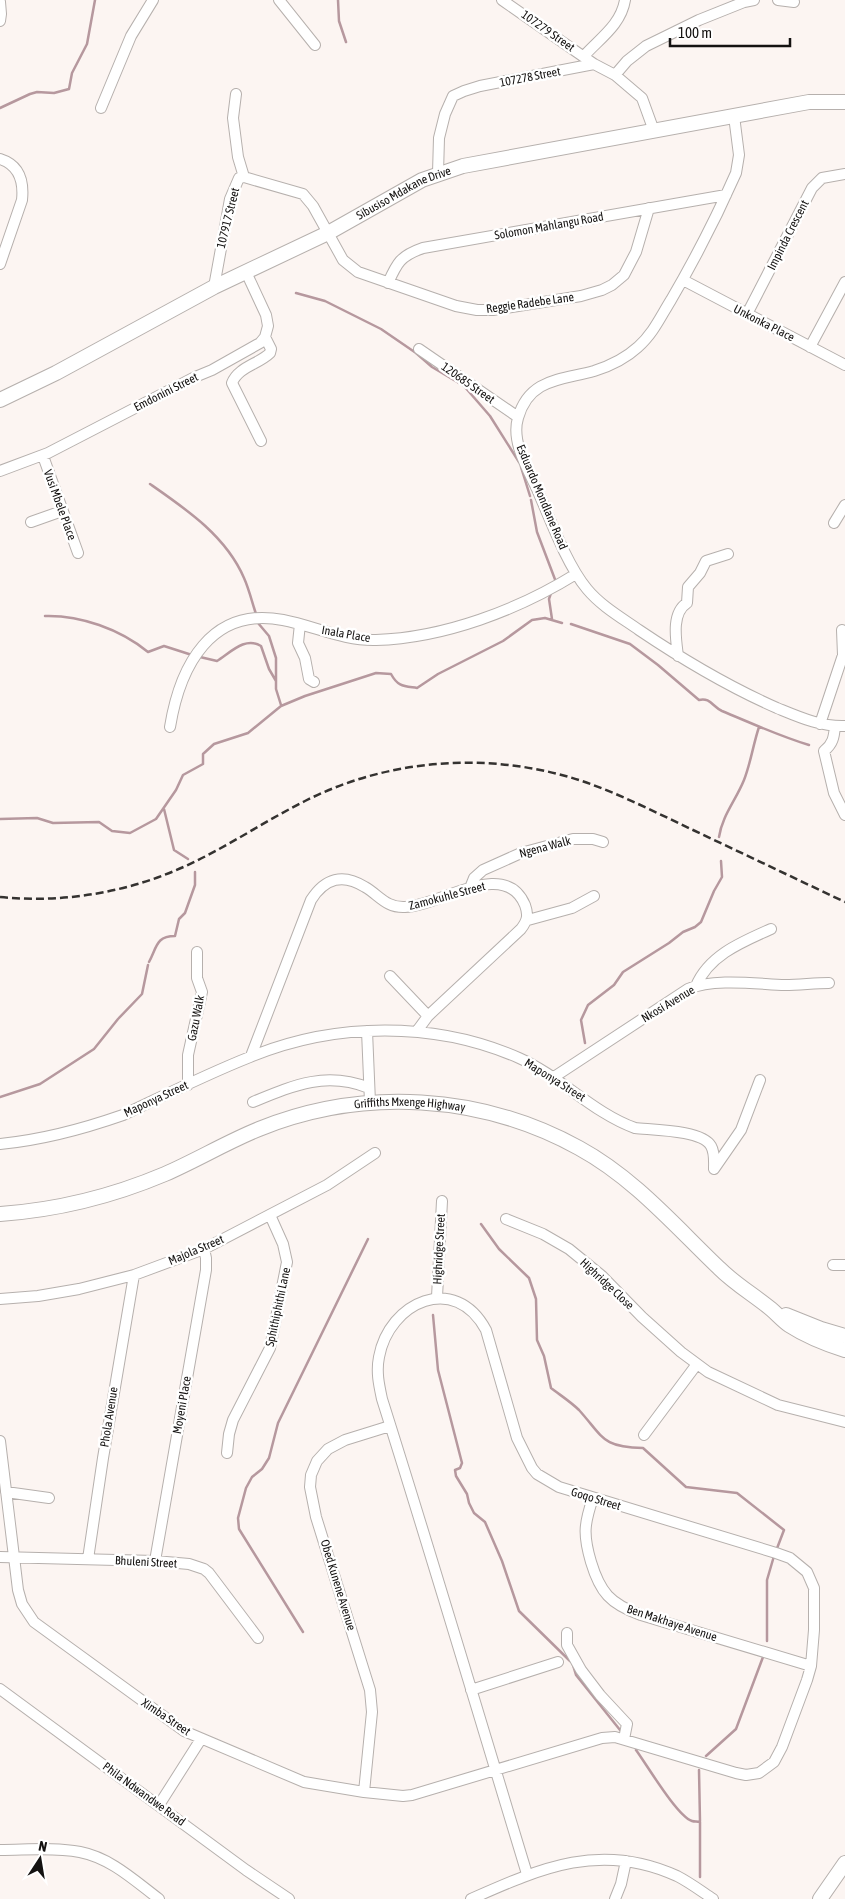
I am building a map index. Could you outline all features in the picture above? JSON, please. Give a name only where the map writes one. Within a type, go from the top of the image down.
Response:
[{"type":"street","points":[[101,108],[131,36],[154,0]]},
{"type":"street","points":[[279,0],[315,45]]},
{"type":"street","name":"107279 Street","points":[[502,0],[594,64]]},
{"type":"street","points":[[584,56],[599,39],[613,28],[625,0]]},
{"type":"street","points":[[615,75],[627,61],[646,46],[699,20],[744,2],[754,0]]},
{"type":"street","points":[[778,0],[794,2]]},
{"type":"street","points":[[0,2],[0,21]]},
{"type":"street","points":[[594,64],[615,75],[642,98],[654,131]]},
{"type":"street","name":"107278 Street","points":[[438,173],[438,138],[445,114],[454,96],[480,86],[594,64]]},
{"type":"street","name":"107917 Street","points":[[214,287],[230,199],[239,178],[244,177],[238,157],[233,118],[236,94]]},
{"type":"street","name":"Sibusiso Mdakane Drive","points":[[0,400],[56,373],[214,287],[327,232],[438,173],[463,166],[809,102],[845,102]]},
{"type":"street","points":[[518,417],[525,403],[540,385],[603,367],[624,358],[650,335],[683,280],[736,173],[739,155],[734,116]]},
{"type":"street","points":[[0,159],[11,164],[18,171],[21,176],[23,191],[22,200],[0,264]]},
{"type":"street","name":"Impinda Crescent","points":[[747,314],[812,188],[822,178],[845,174]]},
{"type":"street","name":"Reggie Radebe Lane","points":[[244,177],[303,194],[308,199],[343,260],[358,272],[456,306],[485,311],[592,294],[607,288],[624,275],[636,252],[649,208]]},
{"type":"street","name":"Solomon Mahlangu Road","points":[[388,283],[395,268],[404,256],[423,248],[726,195]]},
{"type":"street","points":[[246,272],[266,315],[268,326],[265,337],[271,349],[270,353],[234,376],[232,383],[261,441]]},
{"type":"street","name":"Unkonka Place","points":[[683,280],[845,365]]},
{"type":"street","points":[[810,347],[845,282]]},
{"type":"street","name":"Emdonini Street","points":[[0,471],[43,456],[212,370],[260,343],[265,337]]},
{"type":"street","name":"120685 Street","points":[[419,349],[518,417]]},
{"type":"street","name":"Esduardo Mondlane Road","points":[[518,417],[517,438],[523,459],[576,574],[588,591],[612,611],[704,673],[747,695],[802,718],[820,724],[840,726]]},
{"type":"street","name":"Vusi Mbele Place","points":[[43,456],[78,553]]},
{"type":"street","points":[[834,524],[845,505]]},
{"type":"street","points":[[31,522],[62,511]]},
{"type":"street","points":[[678,656],[676,637],[678,615],[681,606],[687,603],[688,586],[700,573],[706,561],[728,554]]},
{"type":"street","name":"Inala Place","points":[[170,728],[180,688],[189,667],[201,648],[221,629],[243,619],[269,617],[367,640],[420,635],[470,623],[548,591],[576,574]]},
{"type":"street","points":[[300,624],[298,643],[305,658],[309,679],[314,682]]},
{"type":"street","points":[[820,724],[843,655],[842,630]]},
{"type":"street","points":[[840,726],[831,746],[824,751],[834,793],[845,815]]},
{"type":"street","name":"Ngena Walk","points":[[470,888],[474,878],[483,870],[521,853],[573,839],[594,839],[603,842]]},
{"type":"street","name":"Zamokuhle Street","points":[[251,1056],[310,900],[320,887],[331,881],[344,878],[366,887],[381,900],[400,908],[416,906],[470,888],[491,884],[505,885],[512,888],[524,903],[528,920]]},
{"type":"street","points":[[417,1031],[428,1016],[521,929],[528,920],[572,908],[594,896]]},
{"type":"street","points":[[696,986],[703,972],[714,961],[735,946],[771,929]]},
{"type":"street","name":"Gazu Walk","points":[[188,1084],[188,1055],[202,992],[197,978],[197,952]]},
{"type":"street","points":[[390,976],[428,1016]]},
{"type":"street","name":"Nkosi Avenue","points":[[554,1077],[688,989],[696,986],[729,983],[788,985],[828,983]]},
{"type":"street","points":[[367,1031],[370,1095]]},
{"type":"street","name":"Maponya Street","points":[[0,1144],[72,1131],[103,1122],[123,1115],[251,1056],[302,1040],[336,1033],[417,1031],[474,1042],[500,1050],[538,1067],[606,1113],[635,1128],[702,1137],[711,1146],[714,1169],[741,1130],[760,1080]]},
{"type":"street","points":[[252,1102],[287,1088],[323,1079],[346,1081],[370,1095]]},
{"type":"street","name":"Griffiths Mxenge Highway","points":[[0,1214],[56,1207],[110,1195],[166,1174],[240,1137],[274,1123],[370,1095],[468,1108],[498,1115],[524,1124],[578,1147],[643,1192],[721,1270],[771,1309],[786,1324],[802,1333],[845,1350]]},
{"type":"street","name":"Majola Street","points":[[0,1299],[60,1293],[134,1275],[204,1249],[327,1185],[375,1153]]},
{"type":"street","name":"Highridge Street","points":[[437,1297],[442,1201]]},
{"type":"street","name":"Sphithiphithi Lane","points":[[227,1453],[233,1420],[270,1348],[285,1277],[286,1254],[270,1215]]},
{"type":"street","name":"Highridge Close","points":[[506,1219],[542,1234],[569,1249],[602,1276],[642,1317],[697,1364],[721,1378],[778,1405],[845,1422]]},
{"type":"street","name":"Moyeni Place","points":[[155,1561],[206,1270],[204,1249]]},
{"type":"street","points":[[833,1265],[845,1265]]},
{"type":"street","name":"Phola Avenue","points":[[88,1559],[104,1449],[134,1275]]},
{"type":"street","points":[[437,1297],[414,1305],[404,1312],[387,1332],[378,1357],[377,1371],[382,1399],[390,1426],[527,1874]]},
{"type":"street","name":"Goqo Street","points":[[437,1297],[469,1308],[482,1322],[486,1330],[517,1438],[537,1474],[559,1487],[776,1553],[799,1564],[807,1572],[814,1588],[811,1666],[779,1755],[767,1768],[759,1773],[746,1775],[736,1773],[615,1737],[602,1738],[496,1770]]},
{"type":"street","name":"Griffiths Mxenge Highway","points":[[771,1309],[821,1329],[845,1336]]},
{"type":"street","points":[[644,1435],[697,1364]]},
{"type":"street","name":"Obed Kunene Avenue","points":[[364,1792],[372,1712],[370,1690],[316,1517],[310,1487],[311,1476],[317,1461],[328,1449],[345,1440],[390,1426]]},
{"type":"street","name":"Ximba Street","points":[[0,1441],[4,1490],[22,1604],[34,1622],[174,1725],[201,1739],[304,1782],[364,1792],[403,1796],[412,1795],[496,1770]]},
{"type":"street","points":[[4,1490],[49,1498]]},
{"type":"street","name":"Ben Makhaye Avenue","points":[[593,1498],[585,1523],[585,1542],[599,1584],[612,1601],[628,1611],[811,1666]]},
{"type":"street","name":"Bhuleni Street","points":[[0,1557],[155,1561],[189,1564],[204,1569],[209,1573],[258,1638]]},
{"type":"street","points":[[568,1633],[567,1645],[581,1670],[600,1695],[627,1724],[624,1739]]},
{"type":"street","points":[[471,1690],[558,1662]]},
{"type":"street","name":"Phila Ndwandwe Road","points":[[0,1689],[246,1870],[289,1899]]},
{"type":"street","points":[[159,1805],[201,1739]]},
{"type":"street","points":[[0,1850],[67,1850],[82,1852],[114,1866],[159,1899]]},
{"type":"street","points":[[471,1899],[527,1874],[557,1866],[603,1860],[650,1866],[680,1877],[713,1899]]},
{"type":"street","points":[[615,1899],[626,1862]]},
{"type":"street","points":[[825,1897],[845,1863]]},
{"type":"waterway","points":[[0,108],[37,92],[54,93],[69,89],[72,73],[87,44],[95,0]]},
{"type":"waterway","points":[[338,0],[339,21],[346,42]]},
{"type":"waterway","points":[[296,293],[325,301],[381,329],[416,353],[432,367],[464,386],[490,416],[519,462]]},
{"type":"waterway","points":[[521,467],[530,496]]},
{"type":"waterway","points":[[150,484],[191,514],[216,536],[227,549],[244,578],[256,614]]},
{"type":"waterway","points":[[531,500],[537,532],[556,582]]},
{"type":"waterway","points":[[551,593],[549,599],[552,619]]},
{"type":"waterway","points":[[45,616],[72,618],[99,625],[125,637],[148,652],[164,646],[192,655]]},
{"type":"waterway","points":[[0,819],[37,818],[53,823],[99,822],[112,831],[130,833],[156,819],[176,790],[183,775],[203,764],[203,754],[214,744],[248,733],[281,706],[305,696],[376,673],[391,674],[399,684],[417,688],[438,674],[503,641],[532,620],[545,618],[562,623]]},
{"type":"waterway","points":[[258,623],[269,636],[276,658],[276,689],[281,705]]},
{"type":"waterway","points":[[571,624],[630,644],[699,700],[709,701],[722,711],[809,745]]},
{"type":"waterway","points":[[200,657],[217,661],[243,644],[255,643],[261,646],[269,669],[276,681]]},
{"type":"waterway","points":[[719,837],[726,815],[744,780],[759,727]]},
{"type":"waterway","points":[[164,809],[174,850],[188,859]]},
{"type":"waterway","points":[[585,1043],[581,1020],[588,1005],[614,985],[623,972],[701,922],[722,877],[721,861]]},
{"type":"waterway","points":[[149,962],[158,943],[164,938],[175,936],[179,919],[185,913],[195,885],[195,872]]},
{"type":"waterway","points":[[0,1097],[40,1084],[94,1049],[118,1019],[142,994],[148,965]]},
{"type":"waterway","points":[[481,1224],[499,1249],[529,1278],[536,1299],[537,1340],[544,1356],[551,1388],[579,1410],[605,1439],[619,1446],[643,1448],[686,1487],[737,1493],[784,1530],[776,1551]]},
{"type":"waterway","points":[[303,1632],[239,1529],[238,1518],[246,1488],[252,1477],[262,1469],[269,1458],[278,1423],[368,1239]]},
{"type":"waterway","points":[[433,1315],[438,1370],[462,1463],[460,1468],[455,1470],[456,1476],[467,1494],[474,1513],[485,1522],[502,1561],[519,1611],[570,1661]]},
{"type":"waterway","points":[[767,1641],[767,1580],[774,1556]]},
{"type":"waterway","points":[[706,1756],[736,1729],[763,1657]]},
{"type":"waterway","points":[[573,1665],[576,1675],[620,1730]]},
{"type":"waterway","points":[[636,1750],[678,1810],[692,1821],[700,1822],[700,1877]]},
{"type":"waterway","points":[[699,1770],[700,1821]]},
{"type":"railway","points":[[0,897],[27,899],[80,896],[131,886],[182,868],[305,801],[338,787],[371,776],[406,768],[441,764],[477,763],[512,765],[547,771],[596,786],[845,902]]}]
